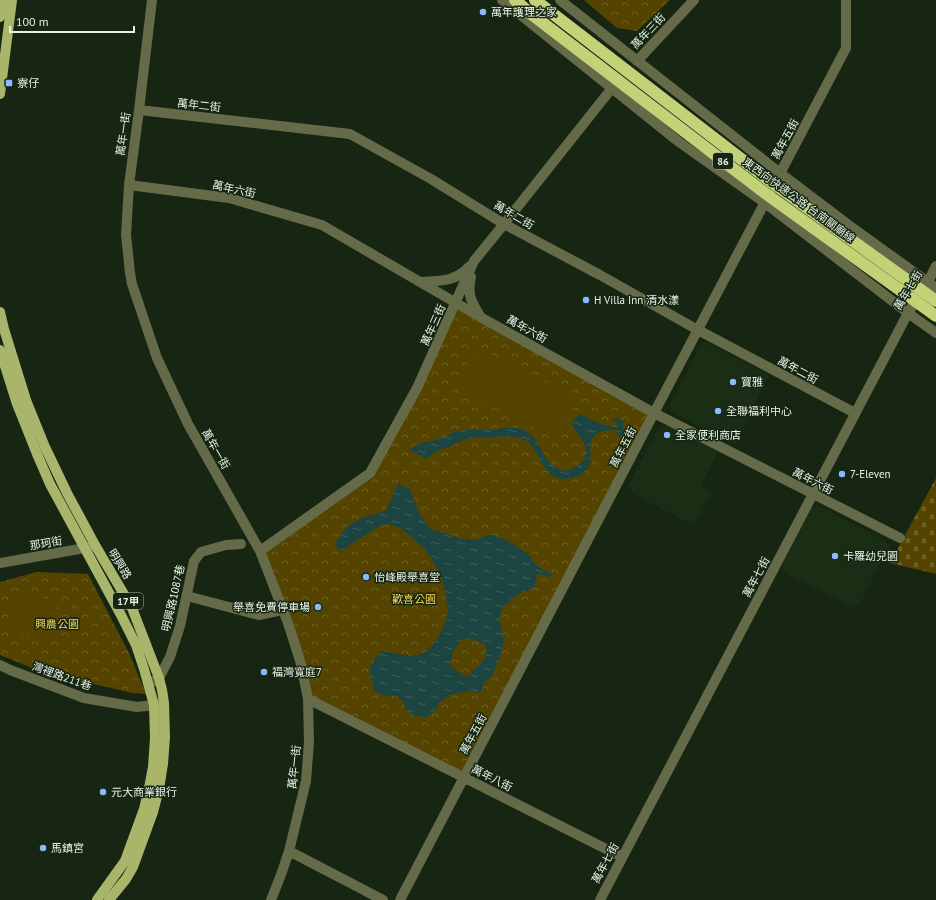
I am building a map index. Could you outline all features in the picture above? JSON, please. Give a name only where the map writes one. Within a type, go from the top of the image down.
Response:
[{"type":"highway","name":"東西向快速公路 台南關廟線","points":[[515,0],[765,193],[936,316]]},
{"type":"highway","name":"東西向快速公路 台南關廟線","points":[[535,0],[771,182],[936,301]]},
{"type":"main road","points":[[0,17],[2,0]]},
{"type":"main road","points":[[0,94],[12,0]]},
{"type":"main road","name":"明興路","points":[[0,312],[24,393],[37,427],[90,547],[136,645],[149,684],[154,705],[154,767],[148,795],[125,861],[97,900]]},
{"type":"main road","name":"明興路","points":[[0,350],[17,404],[50,484],[90,547],[132,608],[159,678],[164,703],[165,737],[163,764],[153,812],[133,867],[126,879],[109,900]]},
{"type":"street","name":"萬年一街","points":[[152,0],[129,185],[126,235],[132,284],[157,358],[188,424],[260,551],[288,624],[301,664],[308,699],[309,742],[306,781],[289,851],[271,900]]},
{"type":"street","points":[[502,0],[679,142],[765,203],[936,333]]},
{"type":"street","points":[[560,0],[780,173],[932,285]]},
{"type":"street","name":"萬年三街","points":[[637,61],[694,0]]},
{"type":"street","name":"萬年五街","points":[[400,900],[846,48],[846,0]]},
{"type":"street","name":"萬年三街","points":[[260,551],[370,473],[417,388],[474,261],[612,88]]},
{"type":"street","name":"萬年二街","points":[[139,110],[350,134],[431,179],[504,224],[698,330],[855,413]]},
{"type":"street","name":"萬年六街","points":[[129,185],[229,198],[322,225],[482,318],[654,413],[900,538]]},
{"type":"street","points":[[420,282],[453,278],[466,270],[474,261]]},
{"type":"street","points":[[474,261],[469,286],[470,297],[482,318]]},
{"type":"street","name":"萬年七街","points":[[600,900],[908,313],[932,285],[936,266]]},
{"type":"street","name":"明興路1087巷","points":[[159,678],[170,656],[180,626],[194,561],[201,552],[226,545],[241,544]]},
{"type":"street","name":"那珂街","points":[[0,563],[90,547]]},
{"type":"street","points":[[187,596],[259,615],[282,610]]},
{"type":"street","name":"灣裡路211巷","points":[[0,665],[84,698],[137,707],[164,703]]},
{"type":"street","points":[[149,684],[159,678]]},
{"type":"street","name":"萬年八街","points":[[308,699],[622,857]]},
{"type":"street","points":[[289,851],[383,900]]},
{"type":"shaded area","points":[[705,342],[769,375],[735,445],[671,412],[670,405],[701,344]]},
{"type":"shaded area","points":[[668,426],[718,452],[701,485],[712,492],[694,526],[632,493],[628,486],[658,429]]},
{"type":"shaded area","name":"卡羅幼兒園","points":[[817,505],[886,541],[889,547],[860,603],[852,606],[783,572],[782,565],[812,508]]},
{"type":"green space","points":[[584,0],[670,0],[637,31],[617,28]]},
{"type":"green space","name":"歡喜公園","points":[[456,303],[654,413],[464,777],[308,699],[260,551],[370,473]]},
{"type":"green space","points":[[477,347],[578,398],[557,439],[456,388]]},
{"type":"green space","points":[[936,478],[936,574],[890,563]]},
{"type":"green space","name":"興農公園","points":[[37,572],[88,574],[129,653],[146,694],[133,693],[45,673],[0,655],[0,582]]},
{"type":"green space","points":[[14,594],[58,600],[53,638],[9,632]]},
{"type":"water","points":[[581,414],[598,423],[615,427],[618,427],[618,425],[613,421],[613,419],[621,419],[623,421],[624,433],[620,437],[616,435],[618,429],[596,434],[590,444],[591,458],[588,468],[582,474],[572,478],[564,479],[550,474],[531,445],[518,437],[477,437],[463,440],[432,454],[427,459],[409,450],[419,444],[437,440],[457,431],[516,428],[526,431],[531,435],[551,465],[563,470],[569,470],[584,460],[587,451],[584,442],[572,426],[575,418]]},
{"type":"water","points":[[399,482],[402,487],[409,486],[418,511],[431,529],[463,539],[478,540],[485,536],[493,535],[510,542],[521,549],[529,555],[535,564],[553,574],[551,578],[537,573],[537,583],[535,587],[518,594],[503,607],[499,617],[504,642],[492,676],[484,682],[483,689],[479,693],[468,691],[449,695],[439,703],[435,711],[426,717],[414,716],[406,709],[403,702],[395,695],[385,696],[375,692],[370,670],[373,662],[382,651],[405,655],[417,655],[427,651],[438,637],[443,628],[448,611],[445,589],[439,572],[426,550],[400,528],[390,524],[379,526],[340,552],[335,544],[343,532],[354,522],[386,510]],"holes":[[[470,638],[485,644],[486,655],[482,663],[467,677],[450,665],[453,651],[461,640]]]},
{"type":"place","name":"萬年護理之家","points":[[483,12]]},
{"type":"place","name":"寮仔","points":[[9,83]]},
{"type":"place","name":"H Villa Inn 清水漾","points":[[586,300]]},
{"type":"place","name":"寶雅","points":[[733,382]]},
{"type":"place","name":"全聯福利中心","points":[[718,411]]},
{"type":"place","name":"全家便利商店","points":[[667,435]]},
{"type":"place","name":"7-Eleven","points":[[842,474]]},
{"type":"place","name":"卡羅幼兒園","points":[[835,556]]},
{"type":"place","name":"怡峰殿舉喜堂","points":[[366,577]]},
{"type":"place","name":"舉喜免費停車場","points":[[318,607]]},
{"type":"place","name":"福灣寬庭7","points":[[264,672]]},
{"type":"place","name":"元大商業銀行","points":[[103,792]]},
{"type":"place","name":"馬鎮宮","points":[[43,848]]}]
